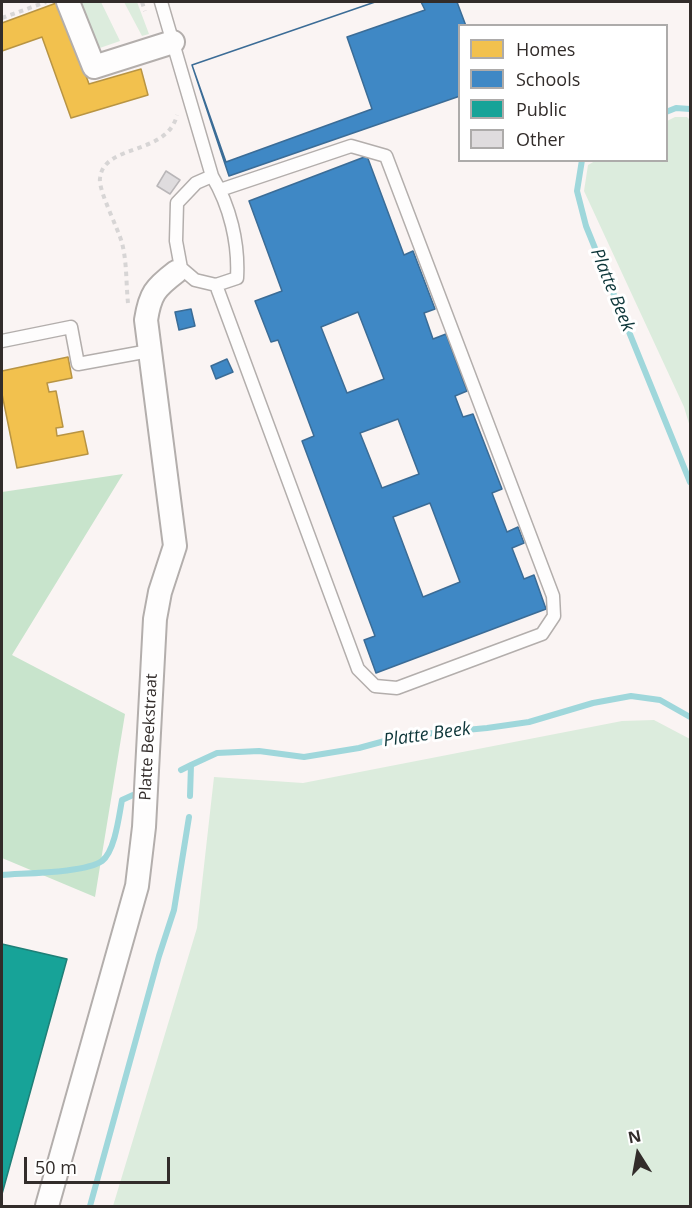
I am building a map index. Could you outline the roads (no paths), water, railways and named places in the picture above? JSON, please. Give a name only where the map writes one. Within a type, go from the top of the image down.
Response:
[{"type":"street","points":[[68,2],[94,67],[173,42]]},
{"type":"street","name":"Platte Beekstraat","points":[[47,1206],[136,886],[144,827],[155,619],[160,592],[174,546],[146,320],[150,297],[165,280],[179,270]]},
{"type":"lane","points":[[161,2],[212,176],[227,205],[238,261],[237,278],[216,285],[195,280],[179,270],[176,241],[177,203],[196,183],[212,176]]},
{"type":"lane","points":[[216,285],[358,669],[375,686],[397,688],[542,634],[554,616],[553,596],[386,156],[351,146],[220,190]]},
{"type":"lane","points":[[2,341],[71,327],[78,363],[149,351]]},
{"type":"waterway","name":"Platte Beek","points":[[668,111],[676,108],[690,109]]},
{"type":"waterway","name":"Platte Beek","points":[[582,162],[577,191],[586,226],[690,482]]},
{"type":"waterway","name":"Platte Beek","points":[[190,796],[191,765],[217,753],[259,751],[304,757],[359,748],[403,736],[529,722],[593,703],[631,696],[660,700],[690,717]]},
{"type":"waterway","points":[[181,770],[191,765]]},
{"type":"waterway","points":[[2,875],[69,870],[102,861],[113,842],[122,800],[133,795]]},
{"type":"waterway","name":"Platte Beek","points":[[90,1206],[159,956],[174,910],[189,817]]}]
